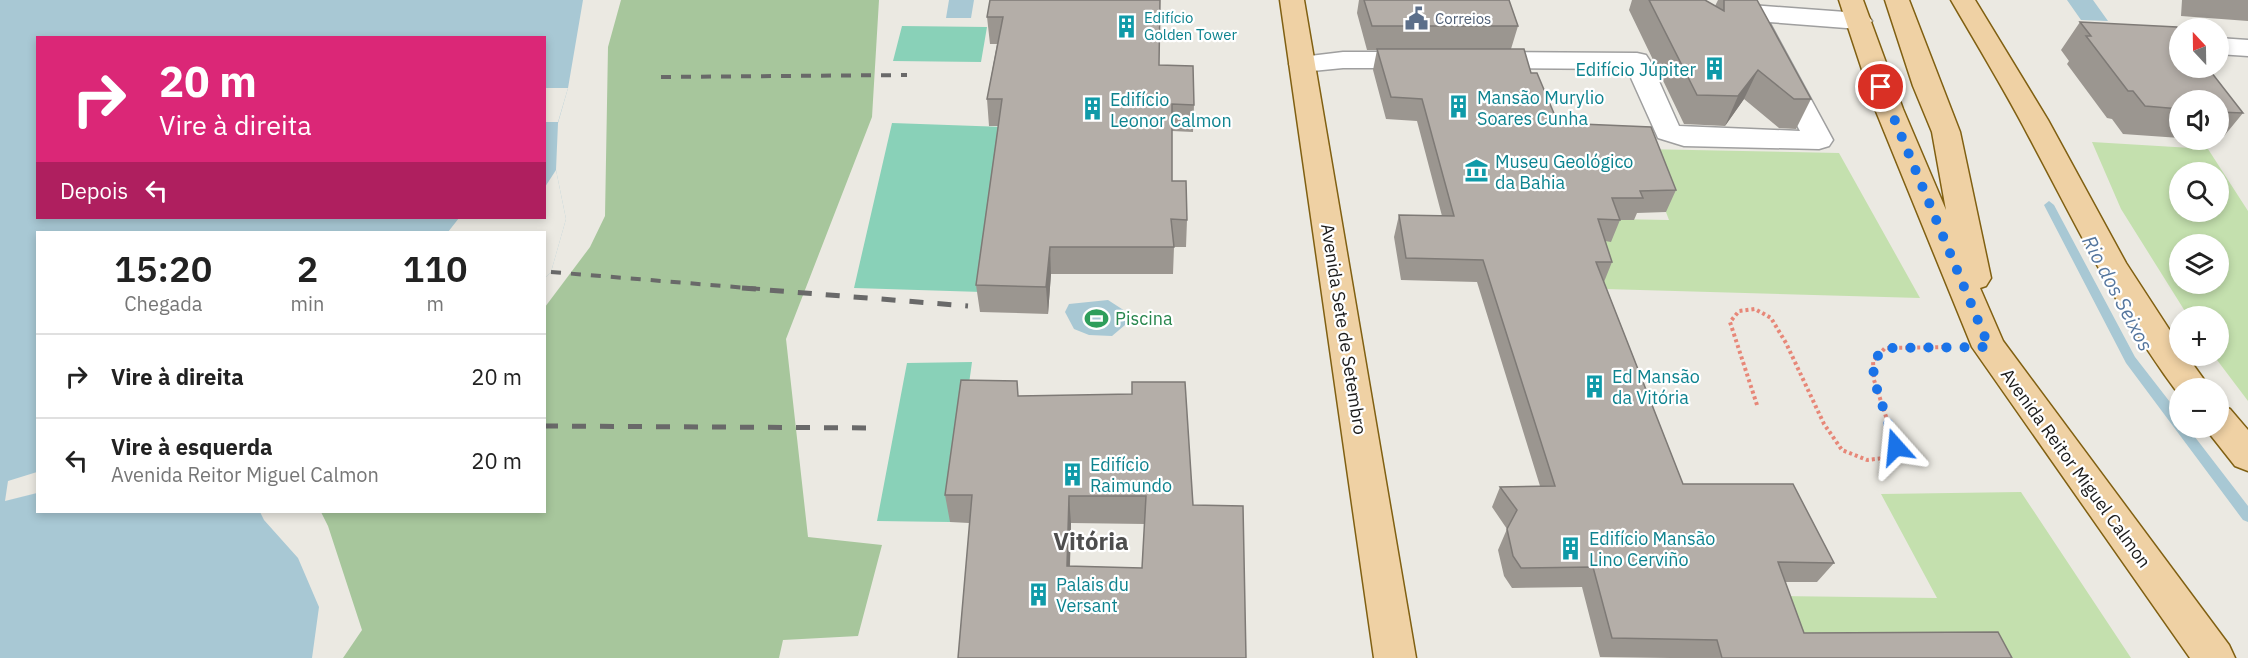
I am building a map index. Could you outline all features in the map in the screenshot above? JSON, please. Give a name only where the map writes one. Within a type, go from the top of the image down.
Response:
[{"type":"main road","name":"Avenida Sete de Setembro","points":[[1292,0],[1395,658]]},
{"type":"main road","points":[[1897,0],[1927,86],[1946,132],[1989,347]]},
{"type":"main road","points":[[1963,0],[2043,136],[2085,222],[2124,290],[2185,378]]},
{"type":"main road","name":"Avenida Reitor Miguel Calmon","points":[[1855,11],[1889,109],[1989,347],[2214,658]]},
{"type":"main road","points":[[2229,433],[2248,456]]},
{"type":"street","points":[[1302,64],[1343,60],[1637,61],[1668,132],[1684,137],[1819,140],[1750,13],[1855,11]]},
{"type":"street","points":[[2229,47],[2248,48]]},
{"type":"path","points":[[1757,405],[1730,322],[1739,311],[1755,309],[1771,318],[1786,343],[1824,424],[1842,450],[1867,460],[1884,458],[1896,447],[1874,380],[1873,361],[1885,348],[1989,347]]},
{"type":"green space","points":[[621,0],[879,0],[872,117],[786,339],[808,537],[882,545],[858,636],[783,640],[779,658],[343,658],[362,630],[328,526],[322,513],[546,513],[546,306],[590,247],[605,216],[608,47]]},
{"type":"green space","points":[[902,26],[987,27],[981,62],[893,61]]},
{"type":"green space","points":[[892,123],[1004,127],[982,292],[854,288]]},
{"type":"green space","points":[[2092,142],[2169,147],[2169,150],[2209,150],[2216,162],[2169,162],[2169,222],[2229,222],[2229,182],[2248,211],[2248,401],[2222,366],[2229,366],[2229,306],[2182,306],[2174,294],[2229,294],[2229,234],[2169,234],[2169,286],[2121,209]]},
{"type":"green space","points":[[1642,149],[1839,153],[1920,298],[1605,289],[1587,239],[1613,219],[1669,220]]},
{"type":"green space","points":[[972,362],[950,522],[877,521],[907,363]]},
{"type":"green space","points":[[2021,492],[2131,658],[1981,658],[1799,654],[1768,596],[1937,598],[1881,494]]},
{"type":"water","points":[[0,0],[583,0],[568,88],[558,123],[556,170],[566,219],[551,272],[546,277],[546,231],[36,231],[36,513],[260,513],[298,558],[319,607],[312,658],[0,658]]},
{"type":"water","points":[[949,0],[974,0],[971,18],[946,18]]},
{"type":"water","points":[[2067,0],[2093,0],[2108,21],[2081,20]]},
{"type":"water","name":"Piscina","points":[[1108,300],[1125,311],[1125,325],[1112,336],[1089,335],[1074,329],[1065,312],[1069,304]]},
{"type":"pier","points":[[546,88],[568,88],[558,122],[546,122]]},
{"type":"pier","points":[[556,170],[566,219],[551,272],[546,277],[546,231],[449,231],[458,219],[546,219],[546,185]]},
{"type":"pier","points":[[36,472],[36,493],[5,501],[8,481]]},
{"type":"building","points":[[990,0],[1160,0],[1159,65],[1193,66],[1194,105],[1172,104],[1172,181],[1186,181],[1187,220],[1171,219],[1174,247],[1050,247],[1046,287],[976,285],[1002,99],[987,99],[1003,17],[987,17]]},
{"type":"building","points":[[1364,0],[1509,0],[1518,26],[1372,26]]},
{"type":"building","points":[[1649,0],[1705,0],[1724,11],[1724,0],[1757,0],[1811,99],[1794,99],[1758,70],[1738,96],[1697,95]]},
{"type":"building","points":[[2080,22],[2169,27],[2169,78],[2216,78],[2225,90],[2169,90],[2169,108],[2145,106],[2133,91],[2128,91],[2086,36],[2091,36]]},
{"type":"building","points":[[1377,49],[1524,49],[1531,73],[1537,73],[1558,123],[1651,127],[1676,190],[1640,191],[1643,198],[1612,198],[1620,220],[1598,219],[1612,262],[1596,262],[1683,484],[1793,484],[1834,563],[1778,562],[1804,633],[1998,632],[2012,658],[1722,658],[1717,640],[1612,638],[1593,567],[1521,568],[1513,556],[1507,529],[1517,510],[1500,487],[1555,486],[1483,260],[1406,258],[1399,215],[1454,216],[1422,99],[1391,97]]},
{"type":"building","points":[[2229,95],[2243,113],[2229,112]]},
{"type":"building","points":[[961,380],[1017,381],[1018,396],[1132,394],[1132,382],[1185,382],[1193,505],[1243,506],[1246,658],[958,658],[972,495],[945,495]],"holes":[[[1069,496],[1146,496],[1142,568],[1067,566]]]},
{"type":"waterway","name":"Rio dos Seixos","points":[[2049,205],[2130,360],[2169,411]]},
{"type":"waterway","name":"Rio dos Seixos","points":[[2189,438],[2248,516]]},
{"type":"railway","points":[[661,77],[907,75]]},
{"type":"railway","points":[[551,272],[760,289]]},
{"type":"railway","points":[[742,288],[968,306]]},
{"type":"railway","points":[[546,426],[874,428]]},
{"type":"place","name":"Correios","points":[[1417,18]]},
{"type":"place","name":"Edifício Golden Tower","points":[[1126,26]]},
{"type":"place","name":"Edifício Júpiter","points":[[1714,69]]},
{"type":"place","name":"Mansão Murylio Soares Cunha","points":[[1459,107]]},
{"type":"place","name":"Edifício Leonor Calmon","points":[[1092,109]]},
{"type":"place","name":"Museu Geológico da Bahia","points":[[1477,171]]},
{"type":"place","name":"Piscina","points":[[1097,318]]},
{"type":"place","name":"Ed Mansão da Vitória","points":[[1594,386]]},
{"type":"place","name":"Edifício Raimundo","points":[[1072,474]]},
{"type":"place","name":"Edifício Mansão Lino Cerviño","points":[[1571,548]]},
{"type":"place","name":"Palais du Versant","points":[[1038,594]]},
{"type":"district","name":"Vitória","points":[[1091,541]]},
{"type":"route","points":[[1881,87],[1989,347],[1885,348],[1873,361],[1874,380],[1896,447]]}]
